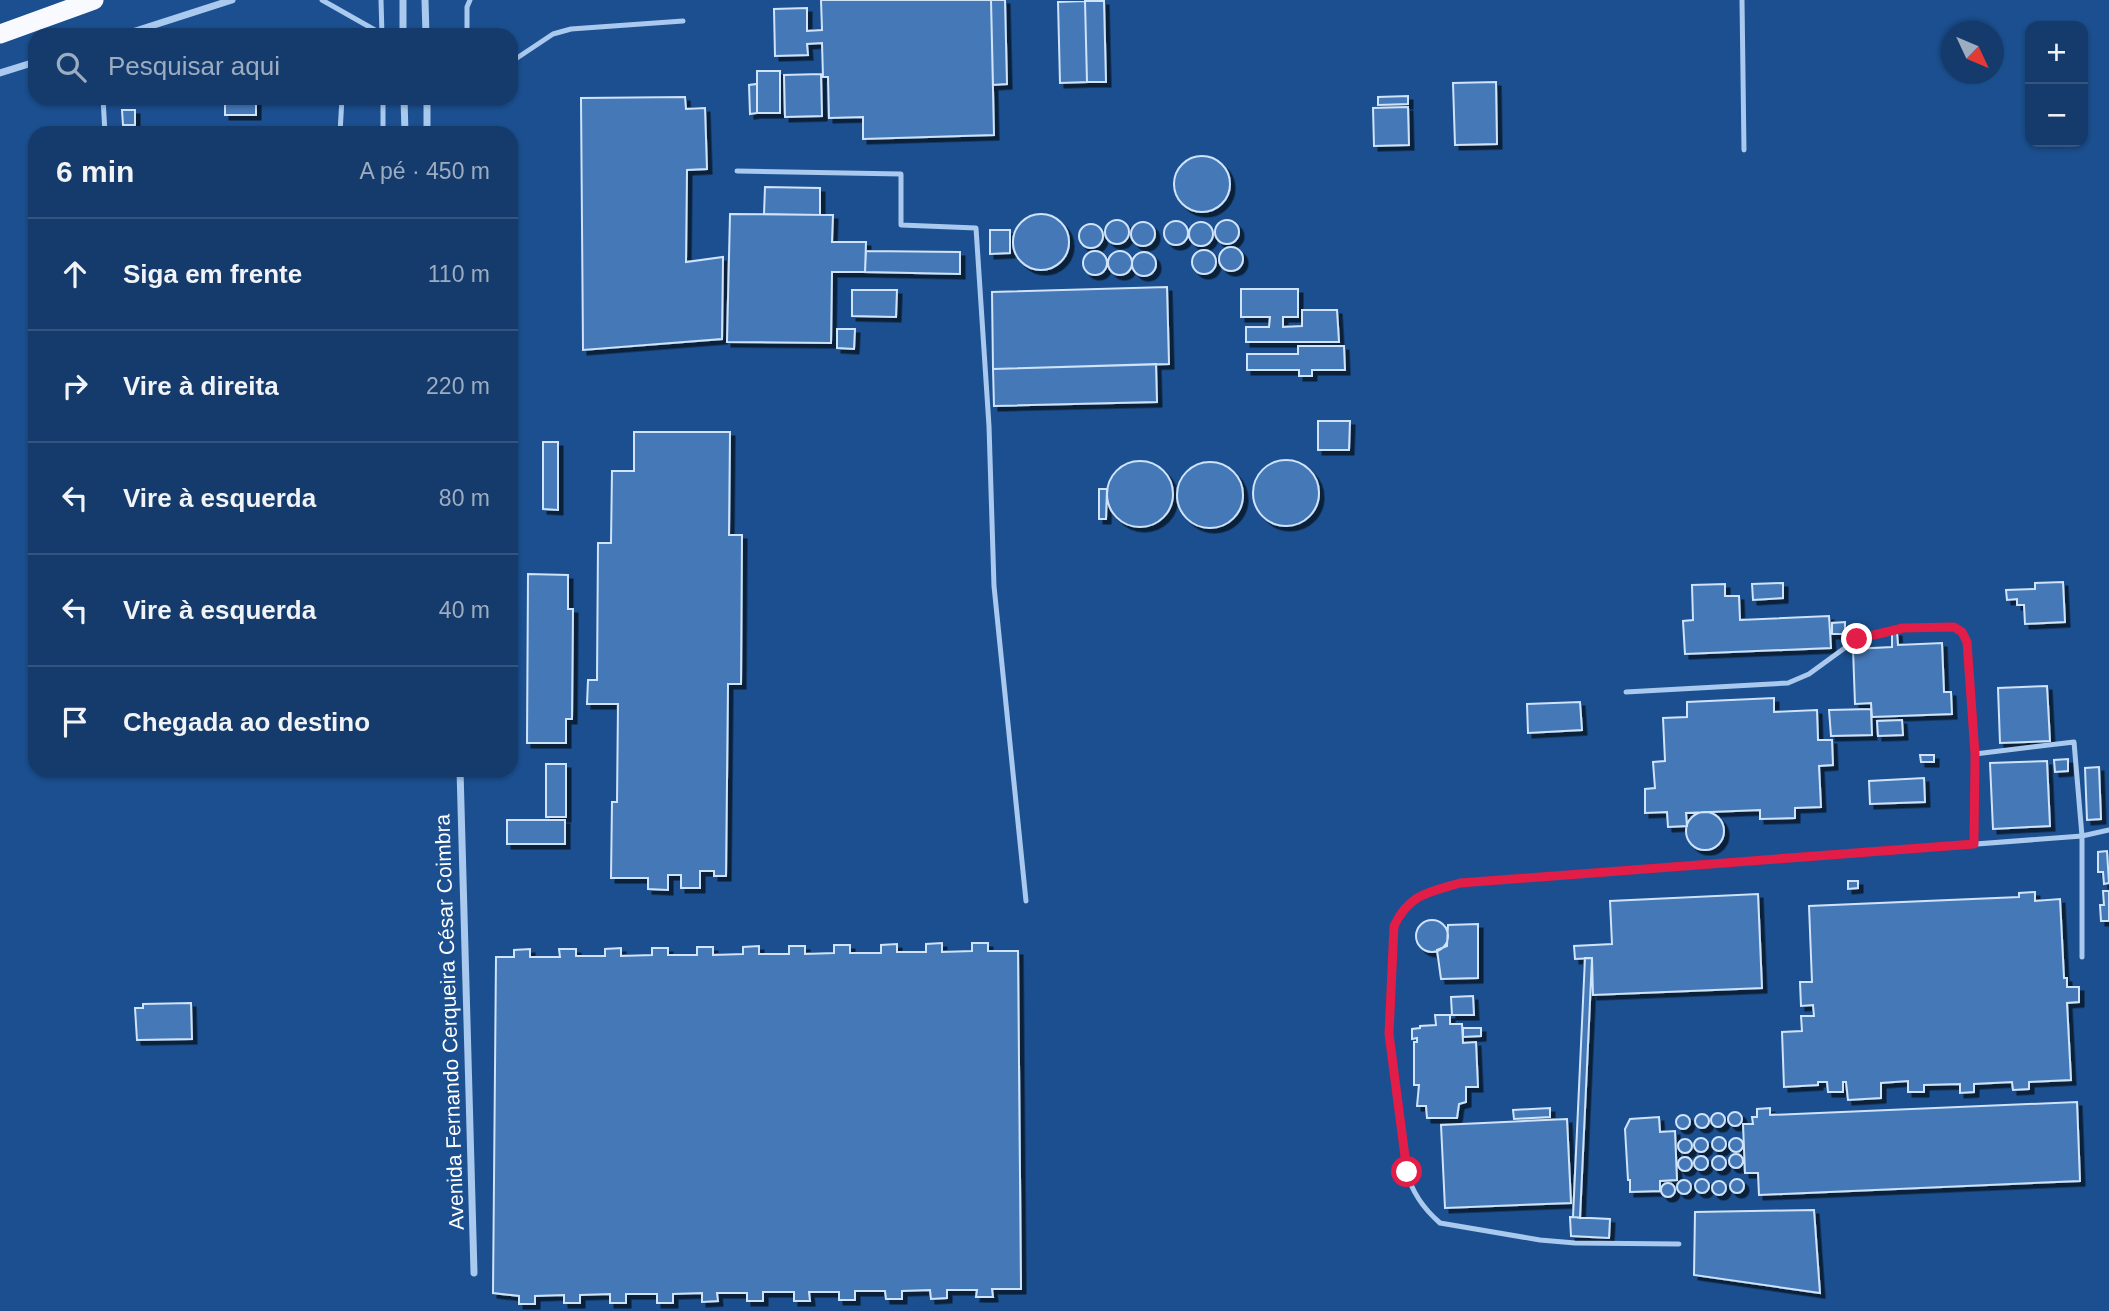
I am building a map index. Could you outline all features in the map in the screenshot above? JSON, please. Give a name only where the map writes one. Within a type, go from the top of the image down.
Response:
[{"type":"highway","points":[[0,34],[94,0]]},
{"type":"street","points":[[145,28],[232,0]]},
{"type":"street","points":[[402,0],[403,28]]},
{"type":"street","points":[[425,0],[426,28]]},
{"type":"street","points":[[0,73],[28,64]]},
{"type":"street","points":[[404,105],[405,126]]},
{"type":"street","points":[[427,105],[427,126]]},
{"type":"street","name":"Avenida Fernando Cerqueira César Coimbra","points":[[460,777],[474,1273]]},
{"type":"lane","points":[[322,0],[371,28]]},
{"type":"lane","points":[[381,0],[382,28]]},
{"type":"lane","points":[[467,28],[467,7],[470,0]]},
{"type":"lane","points":[[1742,0],[1744,150]]},
{"type":"lane","points":[[518,57],[553,33],[571,29],[683,21]]},
{"type":"lane","points":[[103,105],[105,126]]},
{"type":"lane","points":[[340,126],[342,105]]},
{"type":"lane","points":[[383,105],[383,126]]},
{"type":"lane","points":[[737,172],[901,174],[901,225],[976,228],[989,426],[994,586],[1026,901]]},
{"type":"lane","points":[[1626,692],[1788,683],[1809,674],[1857,639],[1903,628],[1954,627],[1962,632],[1967,642],[1975,754],[1974,844]]},
{"type":"lane","points":[[1975,754],[2074,742],[2082,836],[2082,957]]},
{"type":"lane","points":[[1679,1244],[1540,1240],[1440,1223],[1429,1213],[1410,1186],[1389,1034],[1394,926],[1401,911],[1418,896],[1460,883],[2082,836],[2109,830]]},
{"type":"building","points":[[821,0],[991,0],[994,135],[863,139],[863,117],[829,118],[828,77],[823,77],[822,43],[807,44],[808,55],[775,56],[774,9],[807,8],[807,31],[822,30]]},
{"type":"building","points":[[991,0],[1005,0],[1007,84],[993,85]]},
{"type":"building","points":[[1085,1],[1104,1],[1106,82],[1087,82]]},
{"type":"building","points":[[1085,1],[1087,82],[1060,83],[1058,2]]},
{"type":"building","points":[[757,71],[780,71],[780,113],[757,113]]},
{"type":"building","points":[[821,74],[822,116],[785,117],[784,75]]},
{"type":"building","points":[[1496,82],[1497,144],[1455,145],[1453,83]]},
{"type":"building","points":[[757,84],[757,113],[750,114],[749,85]]},
{"type":"building","points":[[1408,96],[1408,104],[1378,105],[1378,97]]},
{"type":"building","points":[[685,97],[686,109],[705,108],[707,169],[687,170],[686,262],[723,257],[722,339],[583,350],[581,98]]},
{"type":"building","points":[[225,105],[256,105],[256,115],[225,115]]},
{"type":"building","points":[[1408,107],[1409,145],[1374,146],[1373,108]]},
{"type":"building","points":[[122,110],[135,110],[135,125],[123,125]]},
{"type":"building","points":[[1202,156],[1213,158],[1222,164],[1228,173],[1228,195],[1222,204],[1213,210],[1202,212],[1191,210],[1182,204],[1176,195],[1174,184],[1176,173],[1182,164],[1191,158]]},
{"type":"building","points":[[765,187],[820,188],[820,215],[764,214]]},
{"type":"building","points":[[730,214],[833,215],[832,242],[866,242],[865,272],[832,272],[831,343],[727,342]]},
{"type":"building","points":[[1041,214],[1052,216],[1061,222],[1067,231],[1067,253],[1061,262],[1052,268],[1041,270],[1030,268],[1021,262],[1015,253],[1013,242],[1015,231],[1021,222],[1030,216]]},
{"type":"building","points":[[1117,220],[1128,227],[1129,232],[1122,243],[1117,244],[1106,237],[1105,232],[1112,221]]},
{"type":"building","points":[[1227,220],[1238,227],[1239,232],[1232,243],[1227,244],[1216,237],[1215,232],[1222,221]]},
{"type":"building","points":[[1176,221],[1187,228],[1188,233],[1181,244],[1176,245],[1165,238],[1164,233],[1171,222]]},
{"type":"building","points":[[1143,222],[1154,229],[1155,234],[1148,245],[1143,246],[1132,239],[1131,234],[1138,223]]},
{"type":"building","points":[[1201,222],[1212,229],[1213,234],[1206,245],[1201,246],[1190,239],[1189,234],[1196,223]]},
{"type":"building","points":[[1091,224],[1102,231],[1103,236],[1096,247],[1091,248],[1080,241],[1079,236],[1086,225]]},
{"type":"building","points":[[990,230],[1010,230],[1010,253],[990,254]]},
{"type":"building","points":[[1231,247],[1242,254],[1243,259],[1236,270],[1231,271],[1220,264],[1219,259],[1226,248]]},
{"type":"building","points":[[1204,250],[1215,257],[1216,262],[1209,273],[1204,274],[1193,267],[1192,262],[1199,251]]},
{"type":"building","points":[[866,251],[960,252],[960,274],[865,272]]},
{"type":"building","points":[[1095,251],[1106,258],[1107,263],[1100,274],[1095,275],[1084,268],[1083,263],[1090,252]]},
{"type":"building","points":[[1120,251],[1131,258],[1132,263],[1125,274],[1120,275],[1109,268],[1108,263],[1115,252]]},
{"type":"building","points":[[1144,252],[1155,259],[1156,264],[1149,275],[1144,276],[1133,269],[1132,264],[1139,253]]},
{"type":"building","points":[[1167,287],[1169,364],[993,369],[992,292]]},
{"type":"building","points":[[1241,289],[1298,289],[1298,317],[1283,317],[1283,327],[1302,326],[1302,310],[1337,310],[1339,342],[1246,342],[1246,327],[1269,327],[1270,317],[1241,317]]},
{"type":"building","points":[[852,290],[897,290],[896,317],[852,316]]},
{"type":"building","points":[[837,329],[855,329],[854,349],[837,348]]},
{"type":"building","points":[[1298,346],[1344,346],[1345,370],[1312,370],[1312,376],[1299,376],[1299,370],[1247,370],[1247,354],[1298,354]]},
{"type":"building","points":[[1156,364],[1157,402],[994,406],[993,369]]},
{"type":"building","points":[[1318,421],[1350,421],[1349,450],[1318,450]]},
{"type":"building","points":[[634,432],[730,432],[729,535],[742,535],[741,684],[728,684],[726,876],[714,876],[714,871],[700,871],[700,888],[681,888],[681,875],[668,875],[668,890],[648,889],[648,878],[611,878],[612,802],[617,802],[618,704],[587,704],[588,680],[597,680],[598,543],[611,543],[612,471],[634,471]]},
{"type":"building","points":[[543,442],[558,442],[558,510],[543,509]]},
{"type":"building","points":[[1286,460],[1309,470],[1319,493],[1309,516],[1286,526],[1263,516],[1253,493],[1263,470]]},
{"type":"building","points":[[1140,461],[1163,471],[1173,494],[1163,517],[1140,527],[1117,517],[1107,494],[1117,471]]},
{"type":"building","points":[[1210,462],[1233,472],[1243,495],[1233,518],[1210,528],[1187,518],[1177,495],[1187,472]]},
{"type":"building","points":[[1099,489],[1107,489],[1106,519],[1099,519]]},
{"type":"building","points":[[528,574],[568,575],[568,609],[573,609],[572,719],[566,719],[566,743],[527,743]]},
{"type":"building","points":[[2063,582],[2065,622],[2025,624],[2024,605],[2017,605],[2017,599],[2007,600],[2006,590],[2035,589],[2035,583]]},
{"type":"building","points":[[1783,583],[1783,598],[1753,600],[1752,584]]},
{"type":"building","points":[[1725,584],[1725,596],[1739,596],[1740,620],[1829,616],[1831,648],[1685,654],[1683,621],[1693,620],[1692,585]]},
{"type":"building","points":[[1845,622],[1845,634],[1832,634],[1832,623]]},
{"type":"building","points":[[1892,632],[1897,632],[1898,645],[1942,643],[1944,692],[1951,692],[1952,714],[1872,717],[1871,703],[1855,704],[1853,649],[1892,647]]},
{"type":"building","points":[[2047,686],[2050,741],[2000,743],[1998,688]]},
{"type":"building","points":[[1774,698],[1774,712],[1817,710],[1818,740],[1832,740],[1833,765],[1819,766],[1821,807],[1795,808],[1795,818],[1760,819],[1760,810],[1686,813],[1687,826],[1668,827],[1667,812],[1645,813],[1645,789],[1655,788],[1653,762],[1665,761],[1663,718],[1687,717],[1687,702]]},
{"type":"building","points":[[1580,702],[1582,730],[1528,733],[1527,704]]},
{"type":"building","points":[[1871,709],[1872,735],[1831,736],[1829,710]]},
{"type":"building","points":[[1902,720],[1903,735],[1878,736],[1877,721]]},
{"type":"building","points":[[1920,755],[1934,755],[1934,762],[1921,762]]},
{"type":"building","points":[[2068,759],[2068,771],[2055,772],[2054,760]]},
{"type":"building","points":[[2047,761],[2050,826],[1993,829],[1990,763]]},
{"type":"building","points":[[546,764],[566,764],[566,817],[546,817]]},
{"type":"building","points":[[2099,767],[2101,819],[2087,820],[2085,768]]},
{"type":"building","points":[[1924,778],[1925,802],[1870,804],[1869,781]]},
{"type":"building","points":[[1705,812],[1718,818],[1724,831],[1718,844],[1705,850],[1692,844],[1686,831],[1692,818]]},
{"type":"building","points":[[507,820],[565,820],[565,844],[507,844]]},
{"type":"building","points":[[2107,851],[2109,883],[2104,884],[2103,872],[2098,872],[2098,852]]},
{"type":"building","points":[[1848,881],[1858,881],[1858,888],[1848,889]]},
{"type":"building","points":[[2103,891],[2109,891],[2109,921],[2101,921]]},
{"type":"building","points":[[2035,892],[2035,901],[2060,899],[2064,978],[2067,978],[2067,987],[2079,987],[2079,1002],[2067,1003],[2071,1080],[2029,1082],[2029,1089],[2013,1090],[2012,1082],[1974,1084],[1974,1092],[1960,1093],[1960,1084],[1924,1085],[1924,1092],[1908,1092],[1908,1081],[1881,1083],[1881,1098],[1848,1100],[1846,1082],[1843,1082],[1843,1092],[1828,1092],[1827,1082],[1784,1087],[1782,1032],[1802,1031],[1801,1016],[1814,1016],[1813,1005],[1801,1006],[1800,982],[1812,982],[1809,906],[2019,897],[2019,893]]},
{"type":"building","points":[[1758,894],[1762,988],[1593,995],[1592,958],[1575,959],[1574,946],[1612,944],[1610,901]]},
{"type":"building","points":[[1432,920],[1443,925],[1448,936],[1443,947],[1432,952],[1421,947],[1416,936],[1421,925]]},
{"type":"building","points":[[1478,924],[1478,978],[1441,979],[1437,950],[1447,946],[1448,925]]},
{"type":"building","points":[[942,943],[942,952],[972,951],[972,943],[988,943],[988,951],[1018,951],[1021,1289],[992,1289],[993,1297],[976,1297],[977,1290],[947,1290],[947,1298],[931,1299],[930,1290],[902,1291],[902,1299],[886,1299],[885,1291],[855,1291],[855,1300],[839,1300],[839,1292],[809,1292],[810,1301],[794,1301],[794,1292],[763,1292],[763,1301],[747,1301],[747,1293],[717,1293],[718,1301],[702,1302],[702,1293],[673,1294],[673,1303],[657,1303],[657,1294],[626,1294],[626,1303],[610,1303],[610,1294],[580,1295],[580,1303],[564,1303],[564,1295],[535,1296],[535,1304],[519,1304],[519,1296],[493,1293],[496,957],[514,957],[514,950],[530,949],[530,957],[560,957],[559,949],[576,949],[576,956],[605,956],[605,949],[621,948],[621,956],[652,955],[652,948],[668,948],[668,955],[697,955],[697,947],[713,947],[713,955],[743,954],[743,947],[759,946],[759,954],[789,954],[789,946],[805,946],[805,954],[834,953],[834,945],[850,945],[850,953],[881,953],[881,945],[897,944],[897,952],[926,952],[926,944]]},
{"type":"building","points":[[1585,958],[1592,958],[1580,1218],[1573,1217]]},
{"type":"building","points":[[1473,996],[1474,1015],[1452,1015],[1451,997]]},
{"type":"building","points":[[191,1003],[192,1039],[137,1040],[135,1008],[143,1008],[143,1004]]},
{"type":"building","points":[[1435,1015],[1450,1015],[1450,1024],[1462,1024],[1463,1043],[1476,1042],[1478,1087],[1466,1087],[1466,1102],[1459,1104],[1457,1118],[1427,1118],[1426,1106],[1417,1106],[1419,1085],[1414,1085],[1414,1042],[1417,1042],[1417,1038],[1412,1039],[1412,1029],[1436,1025]]},
{"type":"building","points":[[1463,1028],[1481,1028],[1481,1036],[1463,1037]]},
{"type":"building","points":[[2077,1102],[2080,1181],[1759,1195],[1758,1173],[1745,1173],[1743,1124],[1753,1124],[1752,1117],[1757,1117],[1757,1109],[1770,1108],[1770,1115]]},
{"type":"building","points":[[1550,1108],[1550,1117],[1514,1119],[1513,1110]]},
{"type":"building","points":[[1732,1112],[1738,1112],[1742,1119],[1738,1126],[1732,1126],[1728,1122],[1728,1116]]},
{"type":"building","points":[[1715,1113],[1721,1113],[1725,1120],[1721,1127],[1715,1127],[1711,1123],[1711,1117]]},
{"type":"building","points":[[1699,1114],[1705,1114],[1709,1121],[1705,1128],[1699,1128],[1695,1124],[1695,1118]]},
{"type":"building","points":[[1680,1115],[1686,1115],[1690,1122],[1686,1129],[1680,1129],[1676,1125],[1676,1119]]},
{"type":"building","points":[[1659,1117],[1660,1132],[1675,1131],[1677,1180],[1660,1181],[1660,1191],[1630,1192],[1625,1129],[1630,1119]]},
{"type":"building","points":[[1567,1119],[1571,1203],[1445,1208],[1441,1125]]},
{"type":"building","points":[[1716,1137],[1722,1137],[1726,1144],[1722,1151],[1716,1151],[1712,1147],[1712,1141]]},
{"type":"building","points":[[1698,1138],[1704,1138],[1708,1145],[1704,1152],[1698,1152],[1694,1148],[1694,1142]]},
{"type":"building","points":[[1733,1138],[1739,1138],[1743,1145],[1739,1152],[1733,1152],[1729,1148],[1729,1142]]},
{"type":"building","points":[[1682,1139],[1688,1139],[1692,1146],[1688,1153],[1682,1153],[1678,1149],[1678,1143]]},
{"type":"building","points":[[1733,1154],[1739,1154],[1743,1161],[1739,1168],[1733,1168],[1729,1164],[1729,1158]]},
{"type":"building","points":[[1698,1156],[1704,1156],[1708,1163],[1704,1170],[1698,1170],[1694,1166],[1694,1160]]},
{"type":"building","points":[[1716,1156],[1722,1156],[1726,1163],[1722,1170],[1716,1170],[1712,1166],[1712,1160]]},
{"type":"building","points":[[1682,1157],[1688,1157],[1692,1164],[1688,1171],[1682,1171],[1678,1167],[1678,1161]]},
{"type":"building","points":[[1699,1179],[1705,1179],[1709,1186],[1705,1193],[1699,1193],[1695,1189],[1695,1183]]},
{"type":"building","points":[[1734,1179],[1740,1179],[1744,1186],[1740,1193],[1734,1193],[1730,1189],[1730,1183]]},
{"type":"building","points":[[1681,1180],[1687,1180],[1691,1187],[1687,1194],[1681,1194],[1677,1190],[1677,1184]]},
{"type":"building","points":[[1716,1181],[1722,1181],[1726,1188],[1722,1195],[1716,1195],[1712,1191],[1712,1185]]},
{"type":"building","points":[[1665,1183],[1671,1183],[1675,1190],[1671,1197],[1665,1197],[1661,1193],[1661,1187]]},
{"type":"building","points":[[1814,1210],[1820,1293],[1694,1275],[1695,1212]]},
{"type":"building","points":[[1570,1217],[1610,1219],[1609,1238],[1571,1236]]},
{"type":"route","points":[[1407,1172],[1389,1034],[1394,926],[1401,911],[1418,896],[1460,883],[1974,844],[1975,754],[1967,642],[1962,632],[1954,627],[1903,628],[1857,639]]}]
